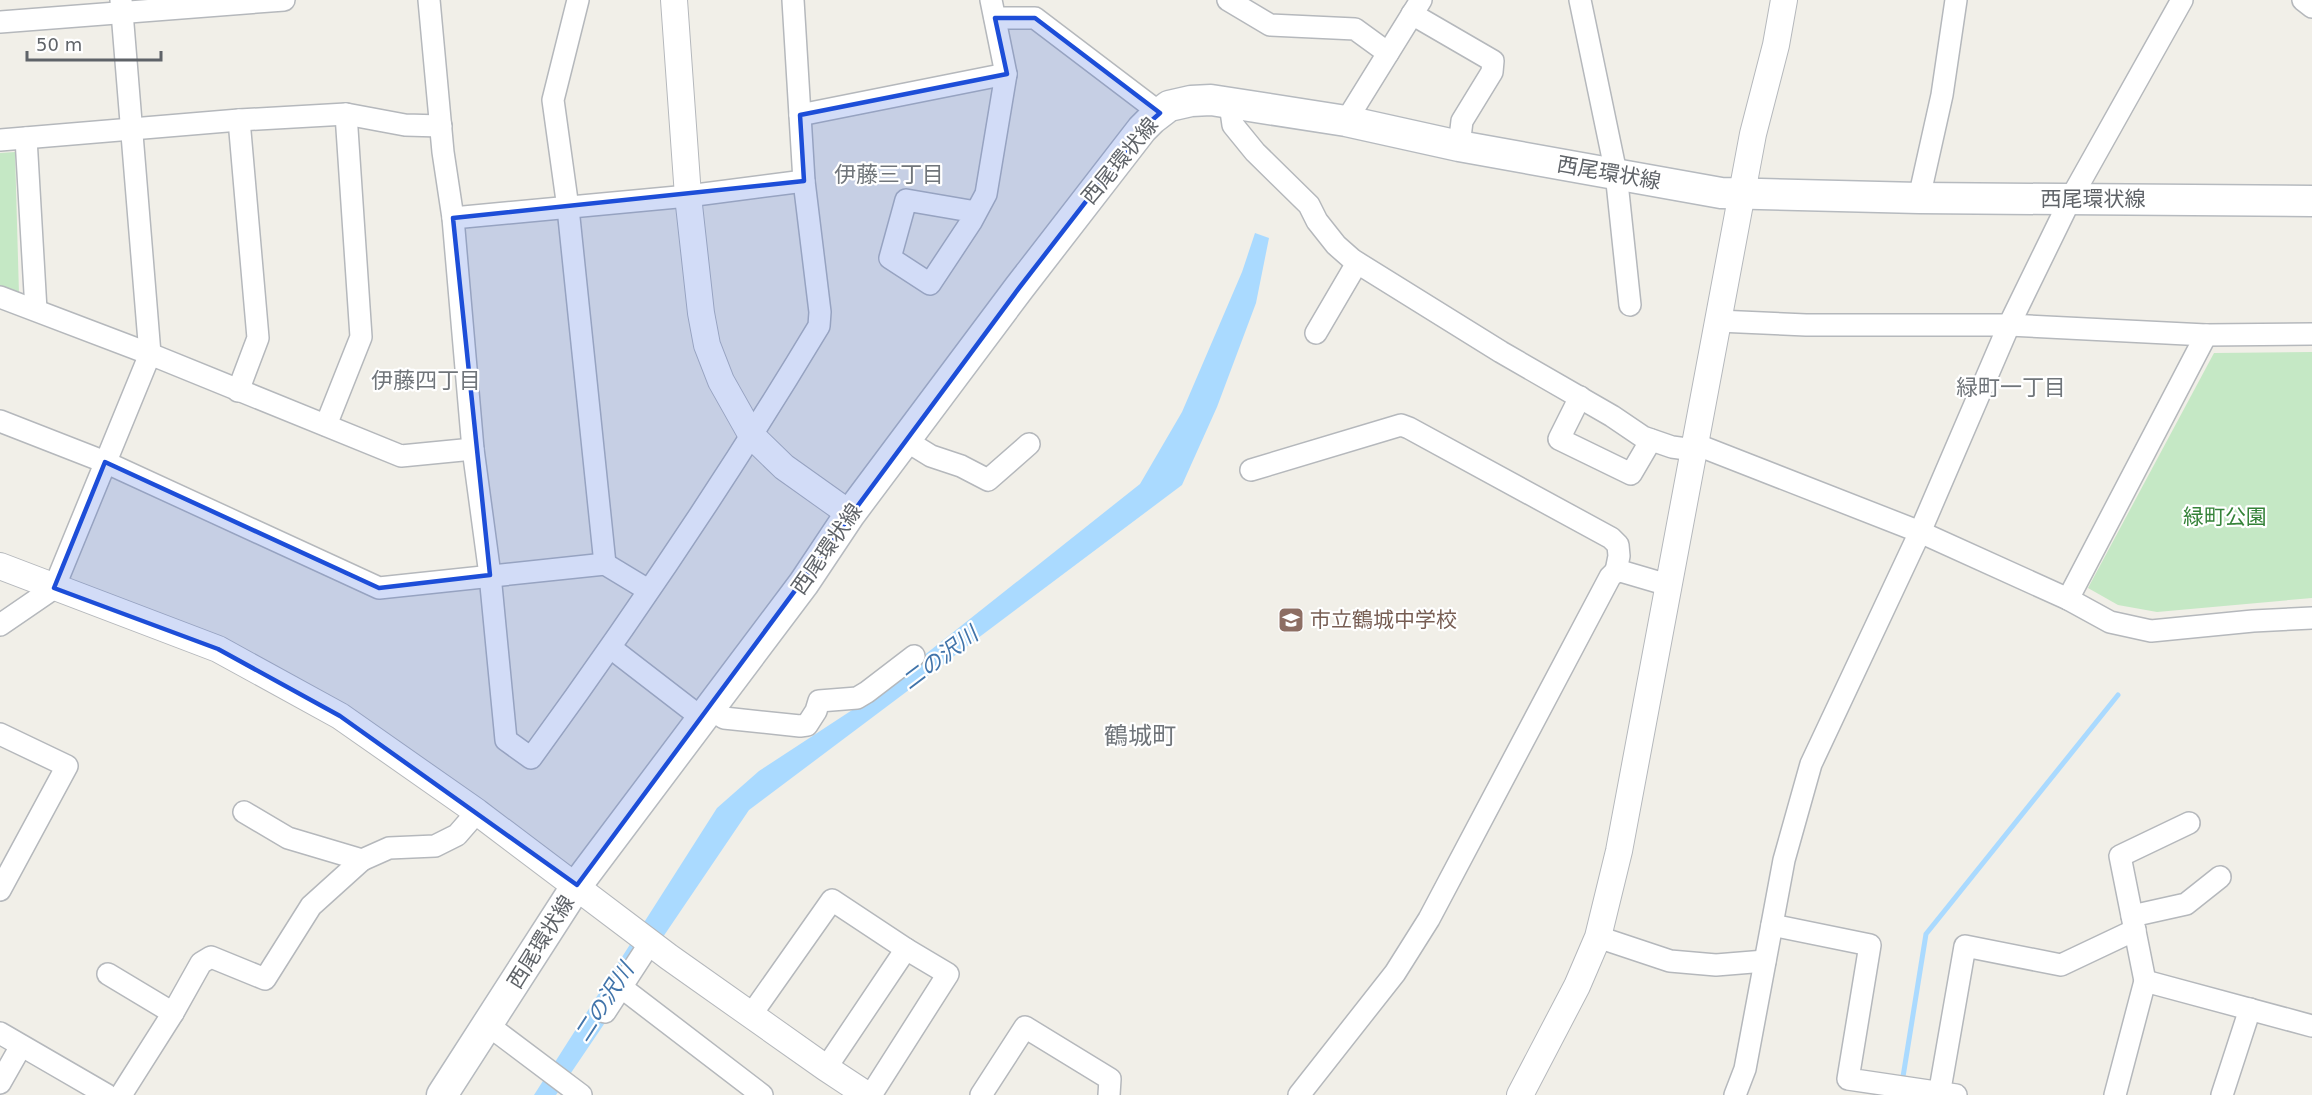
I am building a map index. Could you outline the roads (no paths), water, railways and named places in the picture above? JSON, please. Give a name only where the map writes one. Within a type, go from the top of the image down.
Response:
[{"type":"main road","name":"西尾環状線","points":[[442,1095],[577,885],[804,583],[850,514],[1135,138],[1169,106],[1191,101],[1211,100],[1346,121],[1459,146],[1721,194],[2312,201]]},
{"type":"street","points":[[0,22],[122,6],[284,0]]},
{"type":"street","points":[[429,0],[441,126],[453,218],[473,449],[490,575],[506,740],[531,758],[611,648],[752,436],[819,326],[820,312],[804,181],[798,1]]},
{"type":"street","points":[[578,0],[553,100],[568,208],[605,564]]},
{"type":"street","points":[[674,0],[688,196],[701,314],[707,345],[721,381],[752,436],[784,467],[850,514]]},
{"type":"street","points":[[1228,0],[1270,25],[1355,30],[1388,53]]},
{"type":"street","points":[[1580,0],[1616,173],[1630,305]]},
{"type":"street","points":[[1520,1095],[1577,986],[1598,937],[1619,851],[1754,134],[1776,45],[1784,0]]},
{"type":"street","points":[[1919,198],[1942,95],[1956,0]]},
{"type":"street","points":[[1735,1095],[1745,1069],[1784,860],[1811,764],[1920,532],[2009,325],[2071,198],[2182,0]]},
{"type":"street","points":[[2303,0],[2312,7]]},
{"type":"street","points":[[0,625],[54,588],[150,354],[122,6]]},
{"type":"street","points":[[1346,121],[1417,7],[1494,61],[1492,72],[1462,121],[1459,146]]},
{"type":"street","points":[[976,212],[906,200],[890,258],[930,284],[976,212],[986,194],[1006,74],[993,9],[1035,18],[1160,113]]},
{"type":"street","points":[[800,115],[1006,74]]},
{"type":"street","points":[[1230,104],[1233,125],[1255,152],[1309,205],[1317,221],[1336,245],[1357,263],[1501,352],[1612,416],[1643,437],[1672,447],[1694,447],[1920,532],[2068,599],[2110,622],[2151,631],[2312,618]]},
{"type":"street","points":[[0,140],[131,128],[346,114],[405,125],[441,126]]},
{"type":"street","points":[[326,425],[361,337],[346,114]]},
{"type":"street","points":[[238,391],[258,338],[239,120]]},
{"type":"street","points":[[26,138],[36,310]]},
{"type":"street","points":[[453,218],[688,196],[804,181]]},
{"type":"street","points":[[1316,333],[1357,263]]},
{"type":"street","points":[[0,297],[150,354],[401,456],[473,449]]},
{"type":"street","points":[[1718,321],[1806,325],[2009,325],[2206,335],[2312,333]]},
{"type":"street","points":[[2068,599],[2206,335]]},
{"type":"street","points":[[1580,397],[1559,438],[1631,474],[1651,440]]},
{"type":"street","points":[[0,421],[105,462],[379,588],[605,564],[648,590]]},
{"type":"street","points":[[1251,470],[1401,425],[1611,538],[1618,545],[1619,556],[1616,571],[1610,577],[1429,919],[1395,973],[1299,1095]]},
{"type":"street","points":[[906,440],[931,456],[961,466],[988,480],[1029,444]]},
{"type":"street","points":[[0,566],[218,648],[340,716],[577,885],[659,950],[826,1068],[869,1095],[948,974],[832,900],[751,1015]]},
{"type":"street","points":[[1616,571],[1668,585]]},
{"type":"street","points":[[611,648],[706,714],[800,726],[807,725],[816,711],[819,700],[856,698],[867,693],[914,656]]},
{"type":"street","points":[[0,734],[67,766],[0,890]]},
{"type":"street","points":[[121,1095],[173,1013],[201,963],[211,957],[265,979],[311,906],[362,860],[389,848],[435,846],[457,835],[477,812]]},
{"type":"street","points":[[244,813],[288,838],[362,860]]},
{"type":"street","points":[[2115,1095],[2145,981],[2120,856],[2189,823]]},
{"type":"street","points":[[1772,925],[1870,945],[1846,1087],[1945,1094],[1965,946],[2061,965],[2133,923],[2186,904],[2220,877]]},
{"type":"street","points":[[1598,937],[1670,961],[1716,965],[1765,961]]},
{"type":"street","points":[[826,1068],[906,949]]},
{"type":"street","points":[[605,1012],[621,987],[659,950]]},
{"type":"street","points":[[108,974],[173,1013]]},
{"type":"street","points":[[2145,981],[2312,1026]]},
{"type":"street","points":[[621,987],[762,1095]]},
{"type":"street","points":[[2222,1095],[2250,1010]]},
{"type":"street","points":[[488,1026],[571,1092]]},
{"type":"street","points":[[981,1095],[1025,1027],[1110,1079],[1109,1095]]},
{"type":"street","points":[[0,1033],[107,1095]]},
{"type":"street","points":[[0,1083],[21,1046]]},
{"type":"water","name":"二の沢川","points":[[1255,233],[1269,238],[1256,303],[1217,407],[1182,485],[749,810],[556,1095],[534,1095],[717,808],[759,771],[869,699],[1140,484],[1182,412],[1242,272]]},
{"type":"waterway","points":[[1902,1083],[1926,934],[2118,695]]},
{"type":"place","name":"市立鶴城中学校","points":[[1291,620]]},
{"type":"district","name":"伊藤三丁目","points":[[889,174]]},
{"type":"district","name":"伊藤四丁目","points":[[426,380]]},
{"type":"district","name":"緑町一丁目","points":[[2011,387]]},
{"type":"district","name":"鶴城町","points":[[1140,736]]},
{"type":"park label","name":"緑町公園","points":[[2225,517]]}]
